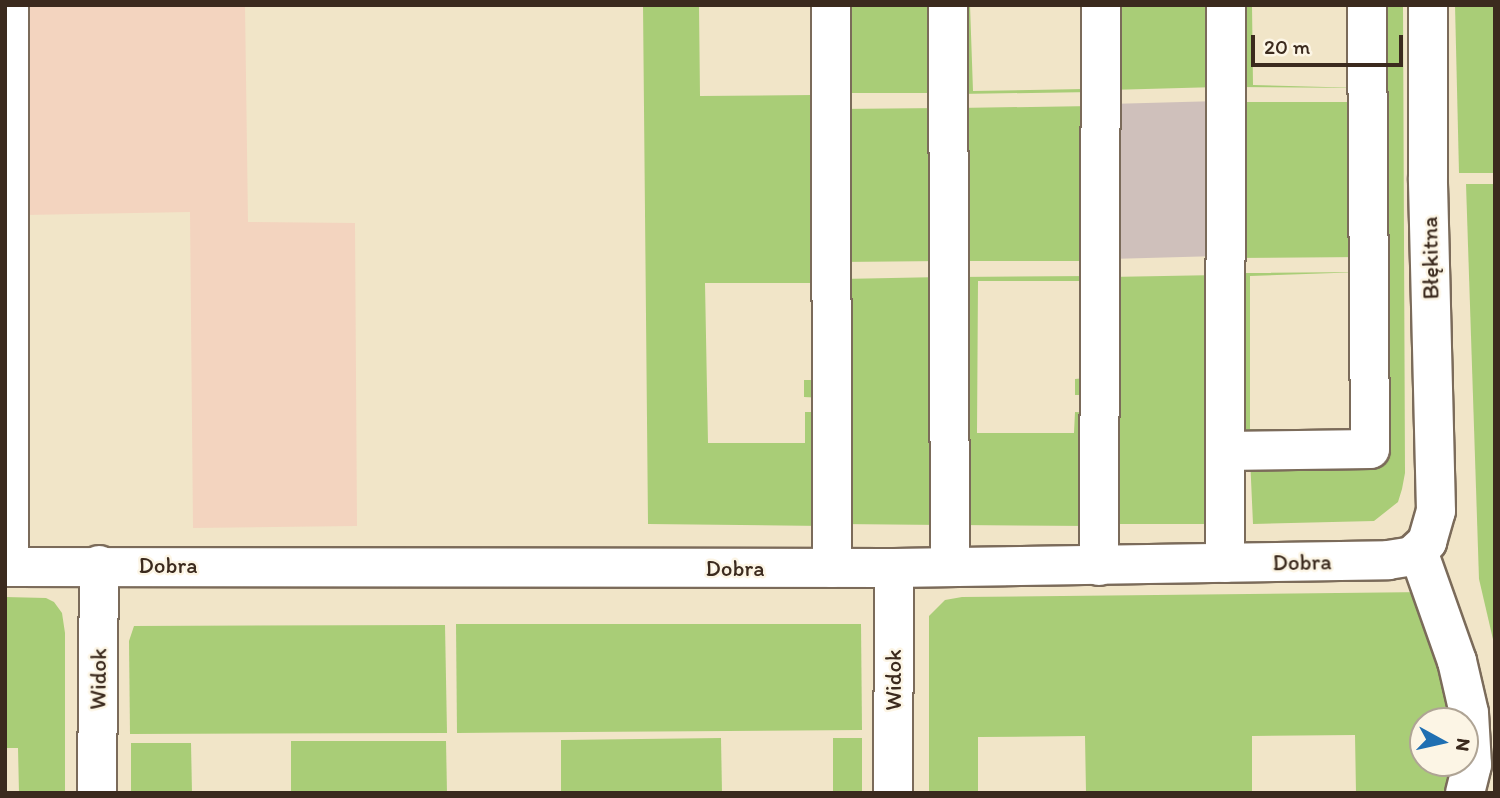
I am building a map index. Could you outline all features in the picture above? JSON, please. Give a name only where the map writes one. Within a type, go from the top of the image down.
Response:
[{"type":"street","points":[[7,567],[9,5]]},
{"type":"street","points":[[831,5],[832,568]]},
{"type":"street","points":[[948,5],[950,567]]},
{"type":"street","points":[[1099,566],[1101,5]]},
{"type":"street","points":[[1225,563],[1226,5]]},
{"type":"street","points":[[1226,451],[1370,450],[1367,5]]},
{"type":"street","name":"Błękitna","points":[[1418,551],[1427,542],[1436,511],[1428,178],[1428,5]]},
{"type":"street","points":[[1418,551],[1457,661],[1469,713],[1472,765],[1465,793]]},
{"type":"street","name":"Dobra","points":[[7,567],[1099,566],[1388,560],[1402,559],[1418,551]]},
{"type":"street","name":"Widok","points":[[97,793],[99,565]]},
{"type":"street","name":"Widok","points":[[893,793],[894,568]]},
{"type":"shaded area","points":[[23,5],[245,5],[248,222],[355,223],[357,526],[193,528],[190,212],[25,215]]},
{"type":"shaded area","points":[[1219,101],[1219,256],[1110,259],[1109,104]]},
{"type":"green space","points":[[643,5],[699,5],[700,96],[813,95],[824,398],[804,397],[804,380],[816,380],[815,283],[705,283],[708,443],[805,443],[805,412],[825,412],[825,526],[648,524]]},
{"type":"green space","points":[[839,5],[940,5],[940,93],[840,93]]},
{"type":"green space","points":[[956,5],[970,5],[973,91],[1084,89],[1093,92],[958,94]]},
{"type":"green space","points":[[1109,5],[1218,5],[1218,87],[1109,90]]},
{"type":"green space","points":[[1231,5],[1252,5],[1253,85],[1363,88],[1232,87]]},
{"type":"green space","points":[[1372,5],[1403,5],[1405,473],[1402,489],[1398,502],[1374,521],[1253,524],[1250,457],[1374,455]]},
{"type":"green space","points":[[1455,5],[1495,5],[1495,173],[1459,173]]},
{"type":"green space","points":[[1232,102],[1362,102],[1363,257],[1232,258]]},
{"type":"green space","points":[[1093,106],[1093,261],[957,261],[957,108]]},
{"type":"green space","points":[[942,108],[943,261],[840,262],[838,109]]},
{"type":"green space","points":[[1466,184],[1495,184],[1495,648],[1479,579]]},
{"type":"green space","points":[[1363,272],[1250,276],[1250,429],[1351,430],[1363,440],[1232,442],[1232,273]]},
{"type":"green space","points":[[1219,275],[1217,524],[1109,524],[1109,277]]},
{"type":"green space","points":[[1093,276],[1093,395],[1075,395],[1075,379],[1086,378],[1086,281],[978,281],[977,433],[1074,433],[1075,412],[1093,413],[1092,526],[959,525],[957,277]]},
{"type":"green space","points":[[942,277],[943,525],[840,524],[841,279]]},
{"type":"green space","points":[[1427,592],[1460,707],[1409,707],[1409,777],[1462,777],[1458,793],[1356,793],[1355,735],[1252,736],[1252,793],[1086,793],[1085,736],[978,737],[978,793],[929,793],[929,616],[945,600],[962,597]]},
{"type":"green space","points":[[5,597],[46,598],[54,602],[62,613],[65,633],[65,793],[19,793],[18,748],[5,748]]},
{"type":"green space","points":[[456,624],[861,624],[862,730],[457,733]]},
{"type":"green space","points":[[445,625],[447,733],[130,734],[129,641],[134,626]]},
{"type":"green space","points":[[721,738],[722,793],[561,793],[561,740]]},
{"type":"green space","points":[[833,738],[862,738],[862,793],[833,793]]},
{"type":"green space","points":[[291,741],[446,741],[447,793],[291,793]]},
{"type":"green space","points":[[131,743],[191,743],[192,793],[131,793]]}]
